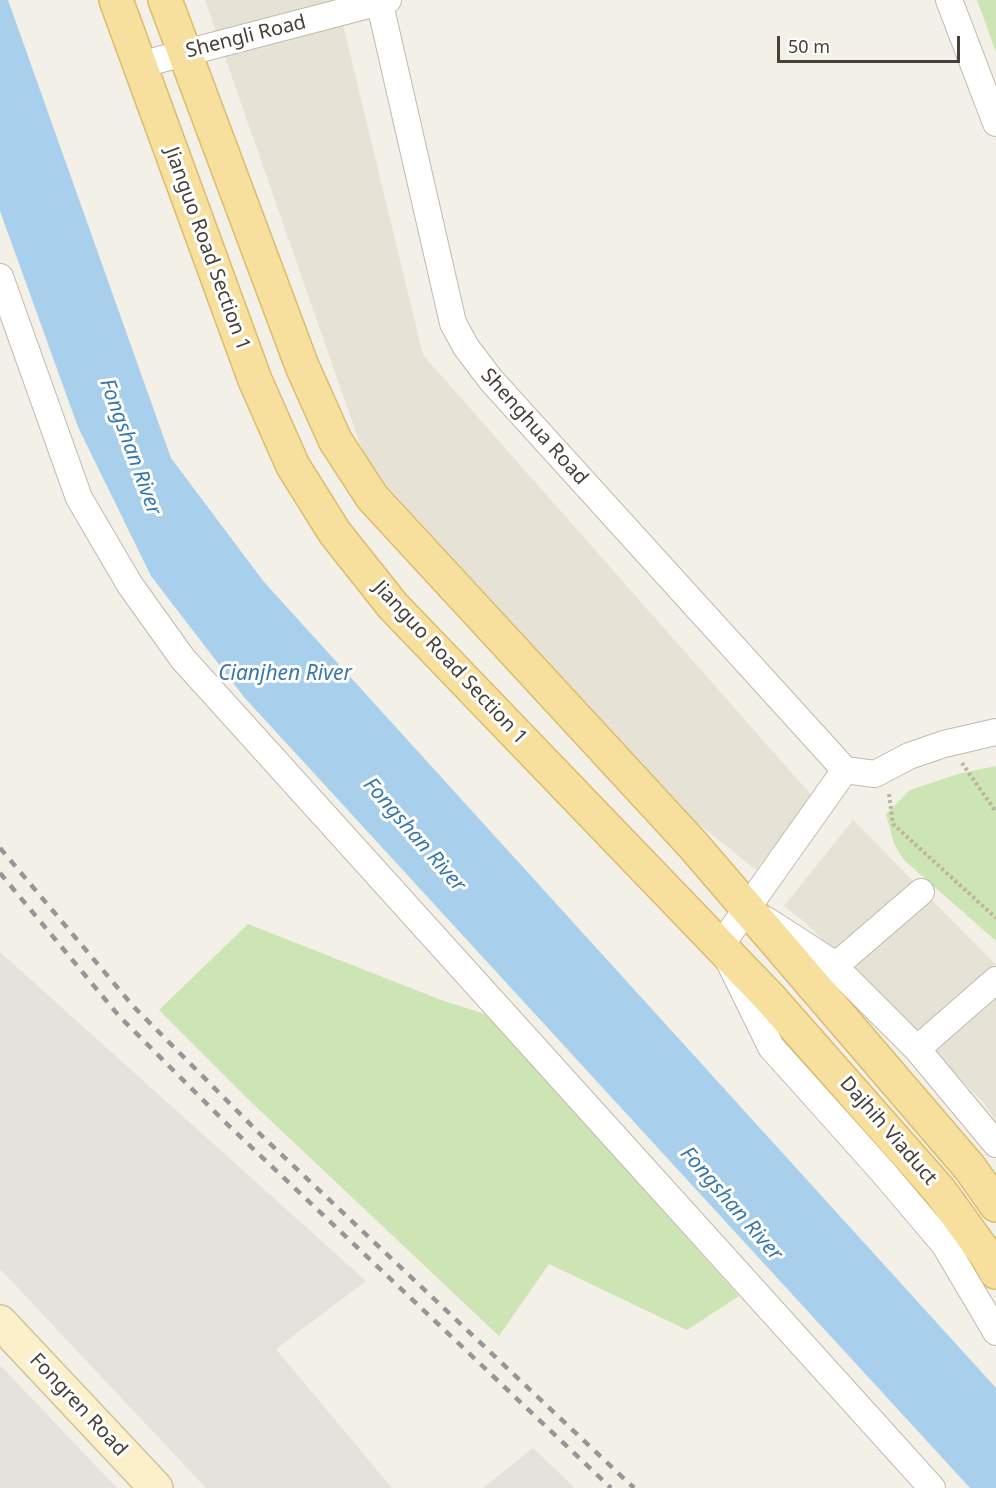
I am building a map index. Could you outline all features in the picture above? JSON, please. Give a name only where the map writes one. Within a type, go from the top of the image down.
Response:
[{"type":"main road","name":"Jianguo Road Section 1","points":[[116,0],[255,380],[293,466],[335,533],[393,606],[770,998]]},
{"type":"main road","points":[[165,0],[302,366],[335,440],[372,497],[693,845],[746,907]]},
{"type":"main road","name":"Dajhih Viaduct","points":[[746,907],[970,1168],[996,1205]]},
{"type":"main road","name":"Dajhih Viaduct","points":[[770,998],[940,1191],[996,1272]]},
{"type":"street","points":[[949,0],[996,123]]},
{"type":"street","name":"Shengli Road","points":[[139,65],[382,1]]},
{"type":"street","name":"Shenghua Road","points":[[382,1],[453,323],[466,347],[491,380],[845,770]]},
{"type":"street","points":[[0,277],[80,498],[129,585],[183,659],[932,1488]]},
{"type":"street","points":[[996,732],[944,744],[909,756],[874,774],[845,770],[721,945],[771,1047],[944,1244],[996,1332]]},
{"type":"street","points":[[834,968],[921,892]]},
{"type":"street","points":[[746,907],[828,960],[917,1049],[996,1144]]},
{"type":"street","points":[[917,1049],[996,980]]},
{"type":"street","name":"Fongren Road","points":[[0,1322],[156,1488]]},
{"type":"path","points":[[960,761],[996,812]]},
{"type":"path","points":[[889,790],[893,824],[996,918]]},
{"type":"shaded area","points":[[205,0],[337,0],[423,355],[813,797],[756,870],[691,818],[367,464]]},
{"type":"shaded area","points":[[853,820],[996,965],[996,1121],[983,1102],[806,923],[784,906]]},
{"type":"shaded area","points":[[0,952],[366,1281],[276,1349],[392,1488],[206,1488],[0,1269]]},
{"type":"shaded area","points":[[0,1365],[117,1488],[0,1488]]},
{"type":"shaded area","points":[[533,1448],[575,1488],[483,1488]]},
{"type":"green space","points":[[977,0],[996,0],[996,52]]},
{"type":"green space","points":[[996,766],[996,941],[904,860],[894,844],[886,814],[910,790],[958,774]]},
{"type":"green space","points":[[248,924],[441,1000],[488,1015],[739,1296],[687,1330],[549,1264],[499,1336],[250,1101],[159,1010]]},
{"type":"water","name":"Cianjhen River","points":[[0,0],[8,0],[171,458],[264,582],[996,1388],[996,1488],[970,1488],[244,697],[151,576],[78,427],[0,211]]},
{"type":"railway","points":[[0,848],[133,1006],[264,1138],[634,1488]]},
{"type":"railway","points":[[0,873],[119,1016],[225,1122],[611,1488]]},
{"type":"water label","name":"Fongshan River","points":[[130,447]]},
{"type":"water label","name":"Fongshan River","points":[[414,835]]},
{"type":"water label","name":"Fongshan River","points":[[731,1204]]}]
